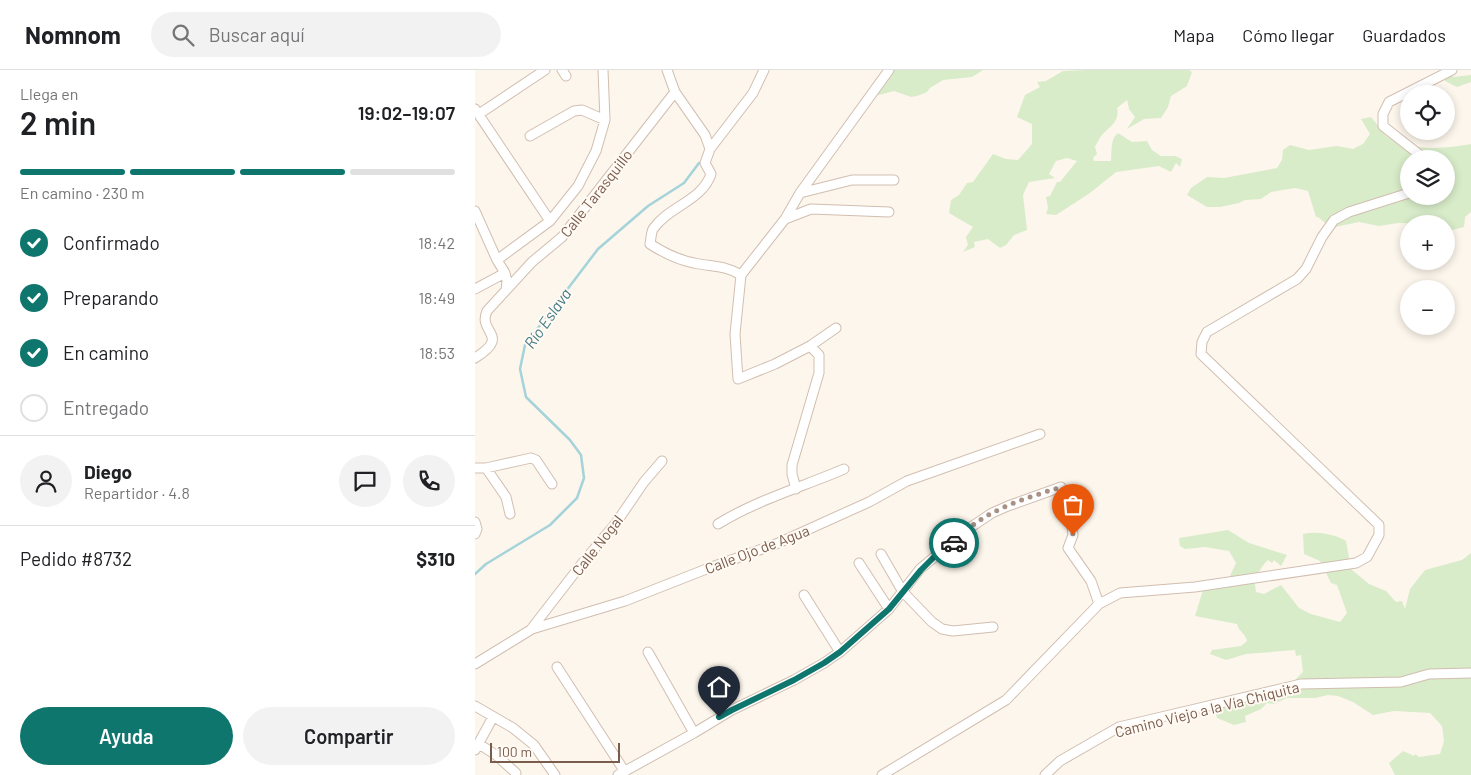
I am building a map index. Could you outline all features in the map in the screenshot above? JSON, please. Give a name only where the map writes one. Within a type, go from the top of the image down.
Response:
[{"type":"street","points":[[545,70],[477,111],[550,221]]},
{"type":"street","points":[[497,260],[550,221],[578,186],[596,151],[605,120],[603,70]]},
{"type":"street","points":[[667,70],[675,92],[705,135],[710,149]]},
{"type":"street","points":[[741,275],[731,268],[693,263],[665,254],[650,244],[652,230],[671,212],[696,196],[709,183],[711,174],[705,164],[710,149],[753,94],[764,70]]},
{"type":"street","points":[[836,328],[810,346],[775,364],[737,379],[735,334],[741,275],[785,219],[800,193],[889,70]]},
{"type":"street","points":[[1414,150],[1383,126],[1383,114],[1389,102],[1452,70]]},
{"type":"street","name":"Calle Tarasquillo","points":[[475,358],[488,350],[492,344],[492,337],[486,324],[485,315],[532,262],[562,237],[675,92]]},
{"type":"street","points":[[530,136],[574,111],[582,110],[605,120]]},
{"type":"street","points":[[800,193],[852,180],[894,180]]},
{"type":"street","points":[[882,775],[1006,700],[1099,604],[1120,593],[1204,586],[1355,563],[1367,557],[1379,536],[1379,525],[1201,354],[1201,342],[1207,332],[1297,279],[1306,269],[1333,220],[1349,212],[1400,196]]},
{"type":"street","points":[[785,219],[811,209],[889,212]]},
{"type":"street","points":[[475,211],[497,260],[505,273],[507,281],[506,290]]},
{"type":"street","points":[[475,289],[505,273]]},
{"type":"street","points":[[796,489],[792,465],[819,372],[819,355],[810,346]]},
{"type":"street","name":"Calle Ojo de Agua","points":[[475,664],[532,629],[625,601],[776,544],[869,502],[907,481],[1040,434]]},
{"type":"street","points":[[475,468],[486,468],[531,458],[536,460],[552,484]]},
{"type":"street","name":"Calle Nogal","points":[[532,629],[580,566],[616,523],[644,482],[662,461]]},
{"type":"street","points":[[486,468],[506,497],[510,514]]},
{"type":"street","points":[[718,524],[733,515],[844,468]]},
{"type":"street","points":[[557,667],[622,773],[732,710],[809,672],[840,652],[889,609],[921,570],[937,554],[952,546],[971,527],[1008,506],[1061,487],[1071,519],[1073,535],[1068,548],[1091,580],[1099,604]]},
{"type":"street","points":[[475,522],[477,529],[475,534]]},
{"type":"street","points":[[881,554],[903,592],[942,629],[953,631],[993,627]]},
{"type":"street","points":[[859,563],[889,609]]},
{"type":"street","points":[[805,595],[840,652]]},
{"type":"street","points":[[648,652],[694,733]]},
{"type":"street","name":"Camino Viejo a la Vía Chiquita","points":[[1045,775],[1059,761],[1119,728],[1139,723],[1301,684],[1401,682],[1429,674],[1471,672]]},
{"type":"street","points":[[475,706],[513,728],[534,745],[555,775]]},
{"type":"street","points":[[493,716],[477,747],[496,755],[516,773]]},
{"type":"green space","points":[[892,70],[983,70],[972,77],[943,80],[927,92],[917,96],[911,97],[894,91],[875,96]]},
{"type":"green space","points":[[1189,70],[1192,72],[1187,86],[1171,96],[1168,107],[1161,118],[1144,119],[1127,129],[1135,117],[1129,109],[1127,100],[1117,108],[1117,117],[1100,137],[1095,147],[1097,154],[1093,158],[1094,161],[1111,161],[1113,142],[1118,133],[1132,142],[1147,141],[1152,150],[1161,156],[1175,156],[1182,159],[1180,167],[1176,163],[1171,172],[1159,166],[1116,172],[1090,193],[1056,215],[1046,214],[1048,208],[1046,197],[1050,196],[1057,182],[1060,182],[1077,161],[1067,158],[1056,161],[1049,174],[1055,178],[1029,182],[1023,195],[1027,230],[1014,235],[1006,245],[1000,248],[988,239],[974,242],[975,247],[963,252],[968,245],[966,237],[973,227],[949,213],[951,200],[959,195],[967,183],[973,182],[993,154],[1006,159],[1018,160],[1032,144],[1032,124],[1017,117],[1025,95],[1040,87],[1037,82],[1046,81],[1063,71]]},
{"type":"green space","points":[[1444,70],[1453,77],[1471,75],[1471,82],[1457,87],[1445,81]]},
{"type":"green space","points":[[1371,117],[1385,135],[1415,147],[1438,148],[1471,144],[1471,212],[1465,217],[1464,227],[1455,229],[1455,215],[1400,215],[1400,223],[1379,226],[1359,222],[1335,227],[1329,226],[1316,217],[1308,191],[1295,188],[1271,192],[1261,199],[1245,200],[1220,207],[1207,207],[1187,195],[1191,188],[1207,177],[1224,178],[1277,168],[1282,160],[1283,150],[1290,145],[1309,150],[1337,146],[1353,149],[1363,144],[1370,134],[1361,119]]},
{"type":"green space","points":[[1228,530],[1249,543],[1287,555],[1281,566],[1274,560],[1272,563],[1268,560],[1264,564],[1254,577],[1256,592],[1264,594],[1281,585],[1299,608],[1311,614],[1340,622],[1347,613],[1337,585],[1331,583],[1320,561],[1304,554],[1303,534],[1325,534],[1346,541],[1351,569],[1369,584],[1386,591],[1396,602],[1402,601],[1405,609],[1410,589],[1425,570],[1462,560],[1471,553],[1471,775],[1395,775],[1389,763],[1403,751],[1419,757],[1440,754],[1444,741],[1442,726],[1430,713],[1394,711],[1373,715],[1353,702],[1338,696],[1328,695],[1315,698],[1287,698],[1274,704],[1267,703],[1261,709],[1245,716],[1246,722],[1234,725],[1217,718],[1215,711],[1219,705],[1228,707],[1244,699],[1279,696],[1303,672],[1301,655],[1296,656],[1295,650],[1246,654],[1226,660],[1210,654],[1212,650],[1241,646],[1247,641],[1237,624],[1195,616],[1204,587],[1228,580],[1236,563],[1229,551],[1205,547],[1185,549],[1180,546],[1179,538]]},
{"type":"waterway","name":"Río Eslava","points":[[475,574],[486,564],[550,525],[577,498],[584,478],[581,455],[570,440],[526,397],[520,369],[525,345],[598,249],[648,206],[684,183],[699,163]]},
{"type":"way so far","points":[[954,543],[971,527],[993,513],[1061,487],[1071,519],[1073,535]]},
{"type":"route","points":[[719,717],[794,680],[840,652],[889,609],[921,570],[937,554],[954,543]]}]
